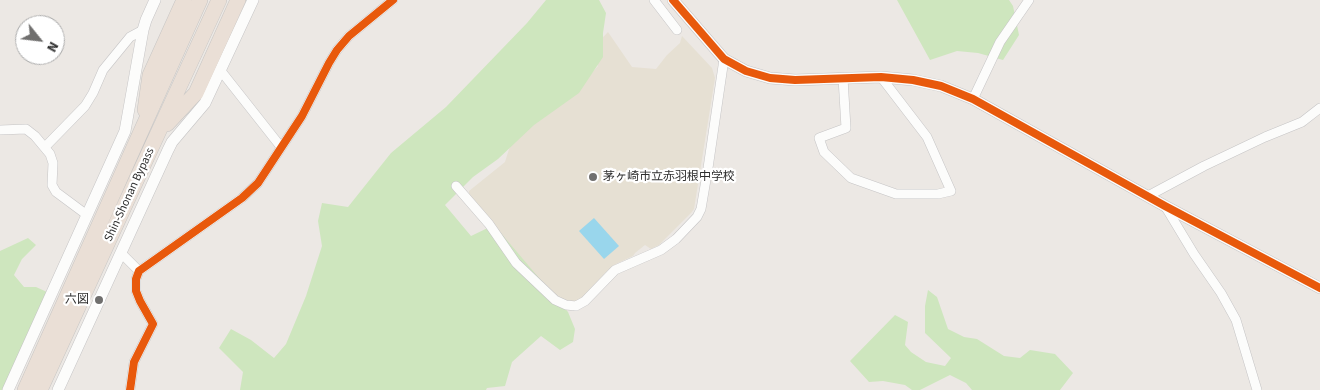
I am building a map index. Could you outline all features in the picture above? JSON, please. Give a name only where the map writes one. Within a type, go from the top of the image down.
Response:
[{"type":"highway","points":[[143,126],[150,75],[184,0]]},
{"type":"highway","name":"Shin-Shonan Bypass","points":[[25,390],[200,0]]},
{"type":"highway","name":"Shin-Shonan Bypass","points":[[40,390],[219,0]]},
{"type":"highway","points":[[159,133],[196,93],[238,0]]},
{"type":"street","points":[[8,390],[125,131],[143,30],[155,0]]},
{"type":"street","points":[[58,390],[172,142],[205,103],[253,0]]},
{"type":"street","points":[[130,390],[134,362],[153,324],[136,291],[136,278],[140,271],[242,198],[262,177],[302,116],[328,63],[337,50],[350,36],[393,0]]},
{"type":"street","points":[[654,0],[677,30]]},
{"type":"street","points":[[673,0],[724,59],[746,71],[770,78],[795,80],[881,77],[912,80],[941,86],[973,99],[1165,206],[1320,288]]},
{"type":"street","points":[[973,99],[1000,42],[1028,0]]},
{"type":"street","points":[[46,146],[85,106],[103,70],[130,37],[143,30]]},
{"type":"street","points":[[456,186],[489,224],[516,263],[555,300],[566,305],[576,306],[585,302],[615,270],[661,250],[676,239],[697,217],[701,208],[708,168],[724,59]]},
{"type":"street","points":[[221,71],[281,147]]},
{"type":"street","points":[[843,78],[846,128],[819,138],[824,152],[851,178],[896,194],[938,194],[951,191],[926,136],[881,77]]},
{"type":"street","points":[[1148,196],[1204,166],[1302,122],[1320,108]]},
{"type":"street","points":[[0,130],[26,129],[46,146],[53,163],[52,185],[56,192],[87,215]]},
{"type":"street","points":[[1165,206],[1194,254],[1221,293],[1236,320],[1258,390]]},
{"type":"street","points":[[121,253],[140,271]]},
{"type":"shaded area","name":"茅ヶ崎市立赤羽根中学校","points":[[608,32],[632,67],[656,69],[680,43],[682,36],[712,68],[715,78],[694,209],[659,245],[651,249],[645,245],[633,256],[616,264],[605,273],[581,300],[567,302],[559,298],[519,261],[469,197],[469,191],[505,162],[510,146],[530,122],[573,93],[598,66],[588,53]]},
{"type":"green space","points":[[546,0],[599,0],[606,13],[603,33],[603,57],[579,93],[534,125],[498,159],[473,177],[445,205],[471,236],[494,225],[568,312],[575,329],[573,342],[560,350],[541,336],[512,362],[505,386],[487,388],[486,390],[240,390],[243,372],[219,348],[231,329],[251,340],[274,358],[286,344],[306,296],[322,246],[318,221],[322,203],[348,207],[391,153],[446,107],[527,23]]},
{"type":"green space","points":[[897,0],[1009,0],[1013,6],[1019,35],[1003,60],[978,53],[957,51],[930,60]]},
{"type":"green space","points":[[28,238],[36,245],[22,259],[14,275],[24,287],[36,287],[47,292],[3,390],[0,390],[0,251]]},
{"type":"green space","points":[[928,290],[937,297],[948,329],[964,337],[977,339],[1004,356],[1020,358],[1030,350],[1055,354],[1073,373],[1060,390],[972,390],[966,383],[950,375],[920,390],[912,390],[905,385],[883,381],[869,382],[850,361],[895,315],[908,322],[905,345],[911,352],[926,362],[945,366],[951,358],[925,333],[925,306]]},
{"type":"water","points":[[594,218],[619,246],[604,259],[579,231]]},
{"type":"cycle path","points":[[130,390],[134,362],[153,324],[136,291],[136,279],[139,271],[242,198],[258,183],[302,116],[337,50],[349,36],[393,0]]},
{"type":"cycle path","points":[[673,0],[724,59],[746,71],[770,78],[795,80],[881,77],[913,80],[941,86],[973,99],[1165,206],[1320,288]]},
{"type":"place","name":"茅ヶ崎市立赤羽根中学校","points":[[593,177]]},
{"type":"place","name":"六図","points":[[99,300]]}]
